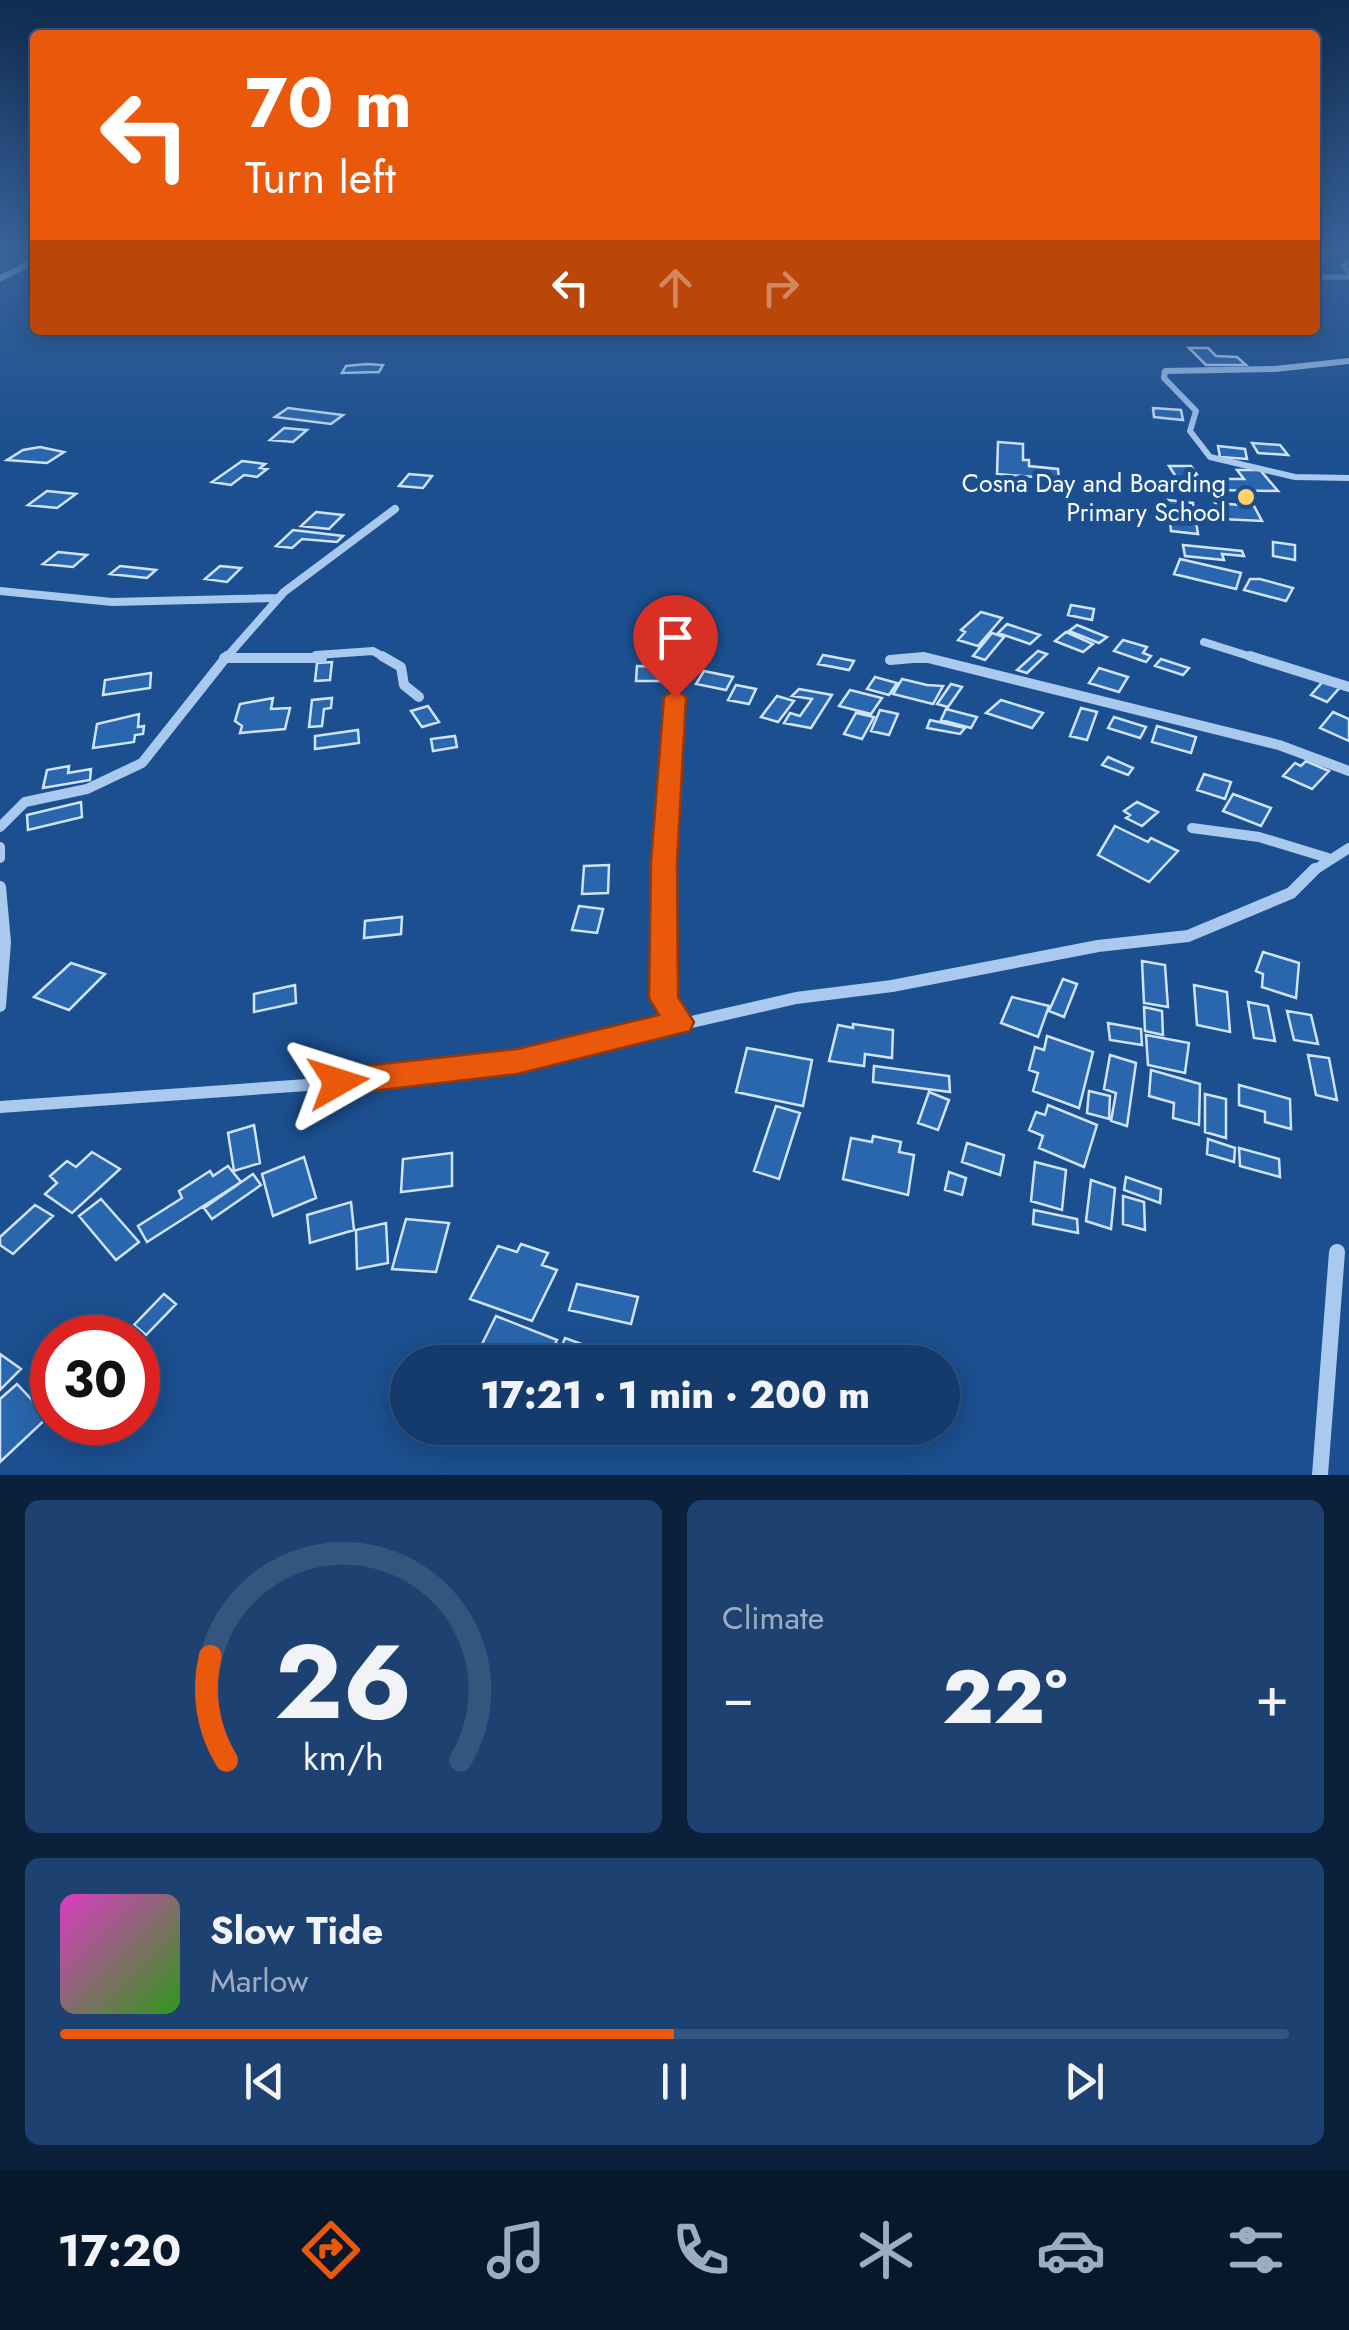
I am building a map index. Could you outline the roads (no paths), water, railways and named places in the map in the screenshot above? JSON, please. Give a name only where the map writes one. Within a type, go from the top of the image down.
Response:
[{"type":"street","points":[[1349,361],[1275,369],[1181,368],[1165,371],[1164,378],[1196,411],[1190,431],[1210,457],[1295,476],[1349,478]]},
{"type":"street","points":[[0,827],[26,802],[87,789],[142,764],[224,658],[279,598],[395,510]]},
{"type":"street","points":[[0,590],[112,602],[279,598]]},
{"type":"street","points":[[1204,642],[1349,687]]},
{"type":"street","points":[[224,658],[373,652],[401,667],[404,685],[419,697]]},
{"type":"street","points":[[890,660],[924,658],[1150,711],[1199,728],[1279,744],[1349,770]]},
{"type":"street","points":[[675,697],[664,855],[664,998],[679,1022]]},
{"type":"street","points":[[1192,828],[1259,837],[1328,858]]},
{"type":"street","points":[[0,847],[0,858]]},
{"type":"street","points":[[0,1107],[290,1087],[499,1064],[796,998],[892,986],[1098,946],[1188,936],[1291,893],[1328,858],[1349,848]]},
{"type":"street","points":[[0,887],[5,942],[0,1006]]},
{"type":"street","points":[[1320,1475],[1338,1252]]},
{"type":"place","name":"Cosna Day and Boarding Primary School","points":[[1246,497]]}]
